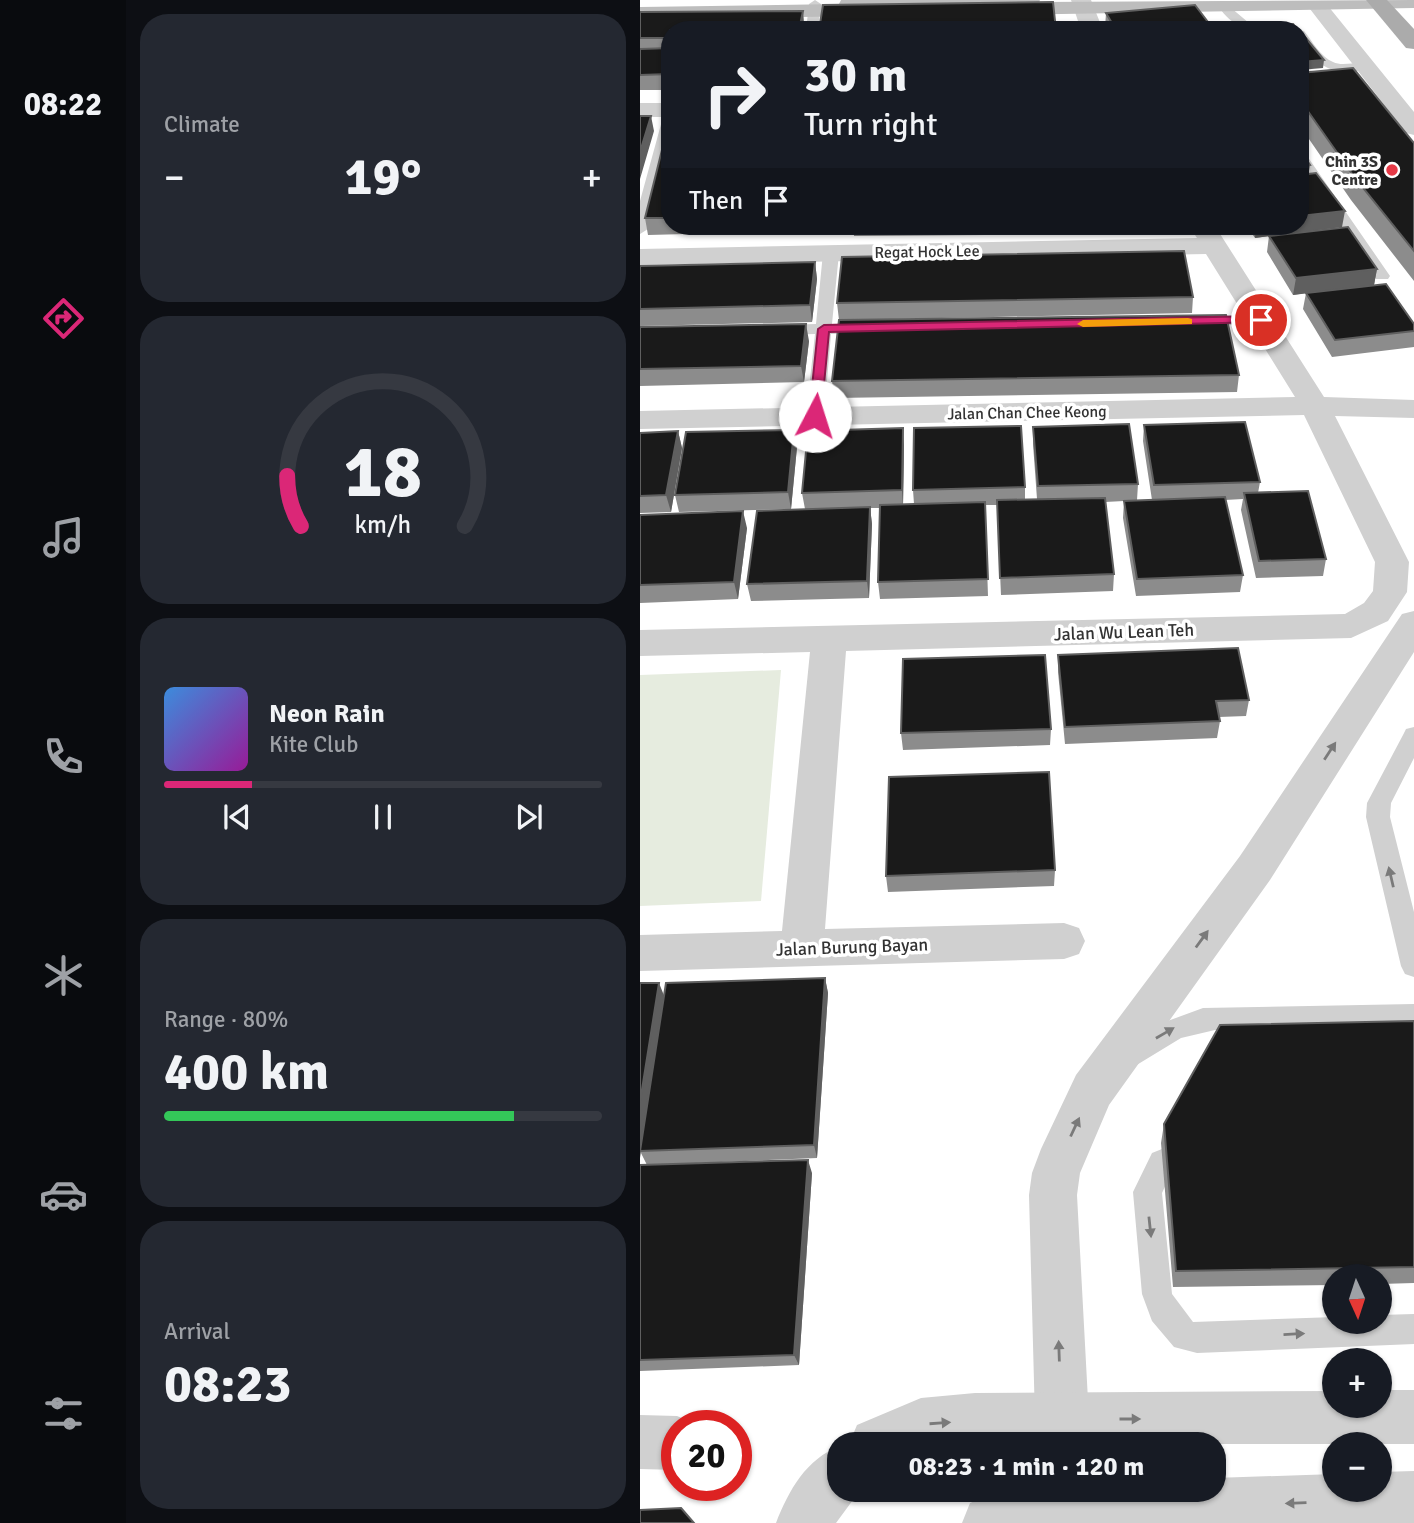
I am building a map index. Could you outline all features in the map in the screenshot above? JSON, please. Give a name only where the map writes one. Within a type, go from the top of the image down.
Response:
[{"type":"main road","points":[[1382,2],[1414,43]]},
{"type":"main road","points":[[640,13],[1087,3],[1223,6],[1414,2]]},
{"type":"main road","points":[[640,7],[818,10]]},
{"type":"street","points":[[1087,3],[1090,21]]},
{"type":"street","points":[[1317,5],[1370,76],[1414,128]]},
{"type":"street","points":[[640,110],[661,110]]},
{"type":"street","points":[[769,255],[772,235]]},
{"type":"street","points":[[813,235],[819,253]]},
{"type":"street","name":"Regat Hock Lee","points":[[640,257],[769,255],[1208,236]]},
{"type":"street","name":"Jalan Wu Lean Teh","points":[[640,643],[1351,626],[1376,612],[1390,592],[1392,562],[1315,406],[1208,236]]},
{"type":"street","name":"Jalan Chan Chee Keong","points":[[640,420],[1315,406],[1414,409]]},
{"type":"street","points":[[1062,1419],[1053,1195],[1056,1173],[1065,1149],[1092,1090],[1255,868],[1414,623]]},
{"type":"street","points":[[802,948],[829,640]]},
{"type":"street","name":"Jalan Burung Bayan","points":[[640,953],[1064,942]]},
{"type":"street","points":[[903,1432],[921,1424],[1062,1419],[1414,1417]]},
{"type":"street","points":[[640,1442],[661,1443]]},
{"type":"street","points":[[804,1523],[827,1486]]},
{"type":"street","points":[[990,1523],[1000,1519],[1079,1510],[1414,1499]]},
{"type":"lane","points":[[1223,6],[1233,21]]},
{"type":"lane","points":[[1309,45],[1328,67],[1370,76]]},
{"type":"lane","points":[[640,229],[661,151]]},
{"type":"lane","points":[[1309,169],[1382,276]]},
{"type":"lane","points":[[815,416],[824,329],[819,253]]},
{"type":"lane","points":[[1179,321],[1261,320]]},
{"type":"lane","points":[[758,331],[892,328]]},
{"type":"lane","points":[[1414,735],[1379,803],[1378,817],[1414,966]]},
{"type":"lane","points":[[1092,1090],[1166,1031],[1190,1021],[1215,1018],[1381,1030],[1414,1016]]},
{"type":"lane","points":[[1162,1163],[1149,1184],[1148,1192],[1157,1294],[1163,1310],[1185,1336],[1197,1339],[1414,1329]]},
{"type":"shaded area","points":[[781,670],[761,901],[640,906],[640,675]]},
{"type":"building","points":[[1053,2],[1055,21],[820,21],[823,5]]},
{"type":"building","points":[[1195,5],[1207,21],[1111,21],[1106,13]]},
{"type":"building","points":[[803,11],[801,21],[661,21],[661,38],[640,38],[640,12]]},
{"type":"building","points":[[1309,42],[1324,60],[1309,61]]},
{"type":"building","points":[[661,48],[661,74],[640,75],[640,49]]},
{"type":"building","points":[[1353,68],[1414,143],[1414,251],[1355,178],[1309,113],[1309,72]]},
{"type":"building","points":[[640,116],[651,116],[640,152]]},
{"type":"building","points":[[661,154],[661,218],[645,218]]},
{"type":"building","points":[[1316,173],[1345,211],[1309,215],[1309,174]]},
{"type":"building","points":[[1348,227],[1377,269],[1296,278],[1269,236],[1309,235],[1309,231]]},
{"type":"building","points":[[1184,251],[1193,297],[837,303],[842,257]]},
{"type":"building","points":[[815,262],[810,305],[640,309],[640,266]]},
{"type":"building","points":[[1386,284],[1414,324],[1414,331],[1335,340],[1306,293]]},
{"type":"building","points":[[1226,315],[1239,375],[832,381],[839,320]]},
{"type":"building","points":[[806,324],[801,366],[640,369],[640,327]]},
{"type":"building","points":[[1245,422],[1260,482],[1154,485],[1144,425]]},
{"type":"building","points":[[1129,424],[1138,484],[1038,486],[1033,427]]},
{"type":"building","points":[[1021,426],[1025,487],[913,490],[914,428]]},
{"type":"building","points":[[903,428],[902,490],[802,493],[808,431]]},
{"type":"building","points":[[794,430],[788,492],[675,495],[686,432]]},
{"type":"building","points":[[678,431],[666,495],[640,496],[640,433]]},
{"type":"building","points":[[1308,491],[1326,559],[1259,561],[1244,493]]},
{"type":"building","points":[[1225,497],[1243,575],[1137,579],[1124,501]]},
{"type":"building","points":[[1105,498],[1114,574],[1000,578],[997,500]]},
{"type":"building","points":[[985,502],[988,579],[878,582],[880,505]]},
{"type":"building","points":[[870,507],[867,581],[747,584],[757,511]]},
{"type":"building","points":[[743,511],[734,582],[640,585],[640,515]]},
{"type":"building","points":[[1238,648],[1249,700],[1216,701],[1220,721],[1065,727],[1058,655]]},
{"type":"building","points":[[1045,655],[1051,729],[901,733],[903,659]]},
{"type":"building","points":[[1049,772],[1055,870],[886,876],[889,777]]},
{"type":"building","points":[[825,978],[814,1145],[640,1151],[666,983]]},
{"type":"building","points":[[640,983],[659,983],[640,1102]]},
{"type":"building","points":[[1414,1021],[1414,1267],[1392,1267],[1392,1264],[1322,1264],[1322,1269],[1176,1271],[1164,1124],[1220,1025]]},
{"type":"building","points":[[808,1160],[794,1355],[640,1360],[640,1165]]},
{"type":"building","points":[[681,1508],[694,1523],[640,1523],[640,1510]]},
{"type":"slow traffic","points":[[1083,324],[1188,321]]},
{"type":"place","name":"Chin 3S Centre","points":[[1392,170]]},
{"type":"route","points":[[815,416],[824,329],[1261,320]]}]
